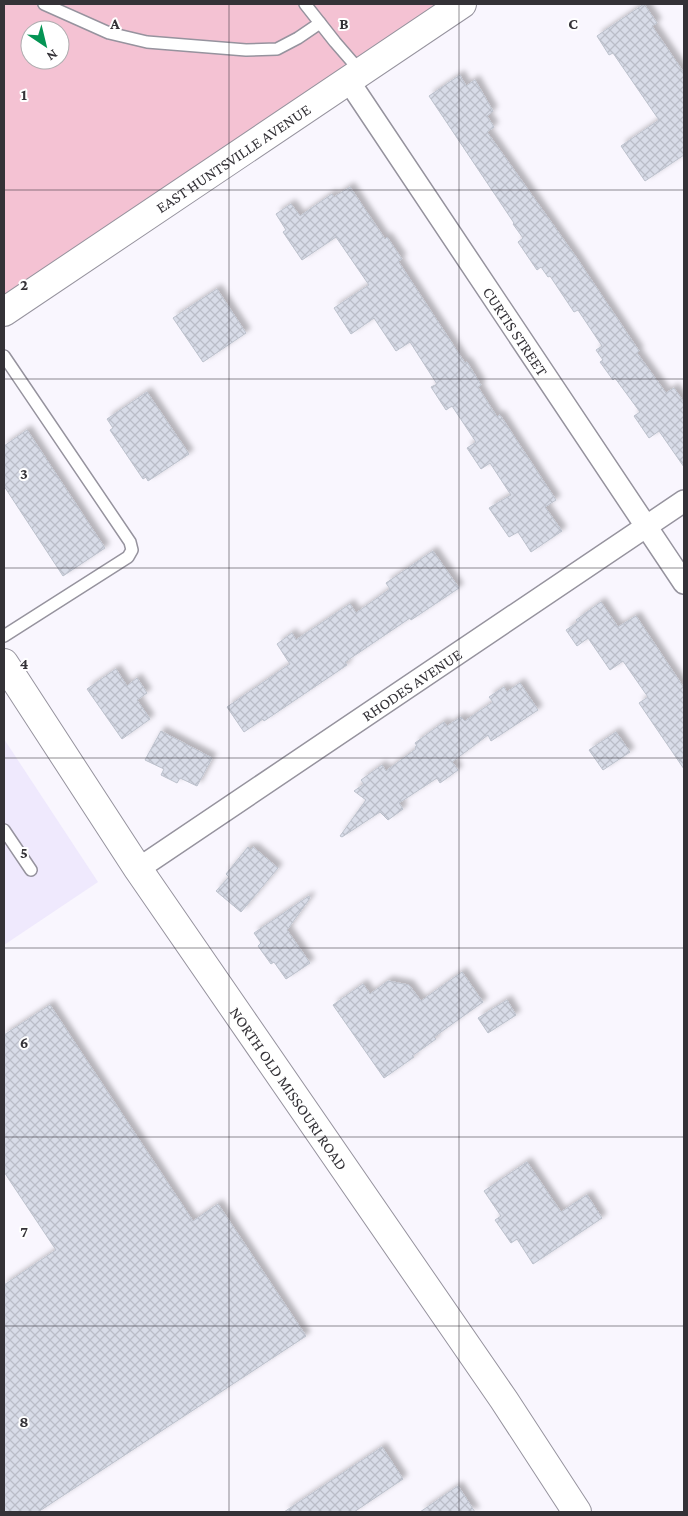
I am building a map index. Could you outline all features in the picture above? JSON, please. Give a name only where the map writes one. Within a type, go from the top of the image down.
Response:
[{"type":"main road","name":"EAST HUNTSVILLE AVENUE","points":[[4,312],[462,4]]},
{"type":"main road","name":"NORTH OLD MISSOURI ROAD","points":[[4,663],[138,868],[504,1400],[577,1512]]},
{"type":"street","name":"CURTIS STREET","points":[[355,76],[684,583]]},
{"type":"street","name":"RHODES AVENUE","points":[[138,868],[684,501]]},
{"type":"lane","points":[[44,4],[109,33],[147,42],[246,50],[277,49],[320,23]]},
{"type":"lane","points":[[305,4],[334,42],[355,76]]},
{"type":"lane","points":[[4,356],[130,542],[132,550],[128,557],[4,636]]},
{"type":"lane","points":[[4,830],[31,870]]},
{"type":"shaded area","points":[[4,4],[463,4],[4,312]]},
{"type":"shaded area","points":[[4,739],[98,882],[4,945]]},
{"type":"building","points":[[644,4],[657,23],[652,26],[684,73],[684,155],[645,181],[621,146],[659,120],[613,53],[609,55],[597,36]]},
{"type":"building","points":[[460,75],[466,86],[475,80],[493,111],[487,116],[494,127],[487,132],[576,257],[639,351],[637,353],[666,393],[674,388],[684,402],[684,467],[659,431],[649,438],[634,416],[640,412],[615,378],[613,380],[600,362],[603,360],[596,350],[602,346],[578,310],[574,312],[550,276],[548,277],[541,267],[537,270],[518,242],[523,238],[514,223],[429,96]]},
{"type":"building","points":[[350,187],[385,239],[387,237],[402,259],[398,261],[465,363],[467,362],[481,385],[478,387],[497,417],[500,415],[556,500],[545,507],[562,531],[531,552],[518,532],[509,537],[489,508],[511,495],[490,463],[481,469],[467,448],[476,442],[452,406],[446,410],[431,387],[437,384],[410,342],[396,351],[374,318],[351,334],[334,308],[369,285],[336,237],[302,260],[283,232],[286,230],[276,214],[291,204],[300,216],[332,194],[334,197]]},
{"type":"building","points":[[217,289],[246,333],[203,362],[173,318]]},
{"type":"building","points":[[147,392],[189,454],[148,481],[146,477],[143,479],[110,430],[113,428],[107,419]]},
{"type":"building","points":[[27,430],[105,548],[63,576],[4,486],[4,446]]},
{"type":"building","points":[[433,551],[459,588],[411,620],[410,618],[345,662],[347,665],[264,721],[263,719],[244,732],[227,707],[290,664],[277,644],[292,633],[296,640],[350,604],[356,613],[390,589],[386,583]]},
{"type":"building","points":[[601,602],[618,627],[636,616],[684,688],[684,769],[639,703],[648,697],[623,661],[610,670],[588,638],[577,646],[566,630],[578,622],[576,620]]},
{"type":"building","points":[[116,669],[127,686],[137,678],[147,693],[137,700],[150,719],[122,739],[87,689]]},
{"type":"building","points":[[520,683],[538,710],[491,741],[488,735],[452,762],[458,770],[440,783],[437,778],[399,803],[403,809],[388,820],[380,812],[342,837],[340,836],[366,800],[354,791],[364,784],[361,780],[382,765],[386,771],[416,749],[415,743],[444,722],[447,726],[461,717],[465,721],[493,702],[489,697],[504,687],[507,692]]},
{"type":"building","points":[[161,731],[212,758],[197,786],[180,778],[177,783],[161,775],[164,769],[145,760]]},
{"type":"building","points":[[616,732],[630,752],[603,770],[589,750]]},
{"type":"building","points":[[248,847],[251,850],[253,847],[278,868],[241,912],[216,891],[229,877],[226,874]]},
{"type":"building","points":[[309,896],[310,898],[287,930],[310,963],[286,979],[274,962],[271,964],[258,946],[261,943],[254,933]]},
{"type":"building","points":[[462,972],[483,1002],[434,1037],[436,1039],[384,1078],[333,1005],[363,984],[370,994],[388,981],[409,985],[421,1001]]},
{"type":"building","points":[[507,1000],[516,1015],[488,1033],[478,1018]]},
{"type":"building","points":[[50,1005],[193,1221],[218,1204],[306,1336],[38,1512],[4,1512],[4,1285],[56,1250],[4,1172],[4,1035]]},
{"type":"building","points":[[527,1162],[561,1212],[587,1195],[602,1218],[533,1264],[517,1239],[511,1243],[495,1220],[501,1216],[484,1191]]},
{"type":"building","points":[[382,1447],[403,1479],[354,1512],[284,1512]]},
{"type":"building","points":[[458,1486],[475,1512],[420,1512]]}]
